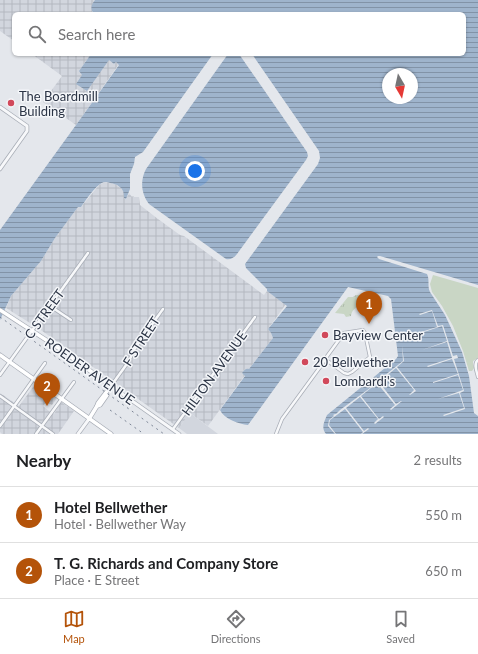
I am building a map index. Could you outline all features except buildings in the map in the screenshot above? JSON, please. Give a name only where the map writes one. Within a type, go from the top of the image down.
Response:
[{"type":"main road","name":"ROEDER AVENUE","points":[[0,310],[60,349],[111,386]]},
{"type":"main road","points":[[0,355],[111,434]]},
{"type":"main road","name":"F STREET","points":[[89,419],[107,395],[106,393],[111,386]]},
{"type":"street","points":[[0,107],[27,126],[27,131],[0,170]]},
{"type":"street","name":"C STREET","points":[[0,375],[88,253]]},
{"type":"street","points":[[50,306],[71,320]]},
{"type":"street","name":"F STREET","points":[[111,386],[129,361],[135,348],[163,309]]},
{"type":"street","name":"HILTON AVENUE","points":[[173,429],[255,317]]},
{"type":"street","points":[[276,434],[282,419],[344,333],[363,330],[366,333],[369,358],[352,372],[348,374],[344,373],[325,360]]},
{"type":"street","points":[[478,360],[475,364],[478,378]]},
{"type":"street","points":[[0,426],[45,362]]},
{"type":"street","points":[[36,434],[74,382]]},
{"type":"street","name":"ROEDER AVENUE","points":[[111,386],[179,434]]},
{"type":"street","points":[[0,396],[53,434]]},
{"type":"street","name":"F STREET","points":[[78,434],[89,419]]},
{"type":"shaded area","points":[[0,0],[95,0],[93,3],[93,12],[12,12],[12,40],[0,31]]},
{"type":"shaded area","points":[[35,56],[90,56],[79,71],[109,60],[114,64],[116,62],[119,64],[76,125],[43,102],[62,76]]},
{"type":"shaded area","points":[[105,182],[115,184],[122,189],[124,191],[124,198],[126,199],[129,193],[132,197],[139,197],[140,205],[158,219],[180,235],[184,236],[264,295],[267,291],[286,304],[268,329],[273,338],[249,369],[244,370],[242,373],[245,375],[208,426],[190,413],[179,428],[38,328],[6,308],[11,296],[41,261],[55,238],[78,207],[81,207],[99,185]]},
{"type":"shaded area","points":[[36,383],[57,398],[52,405],[46,402],[43,406],[49,411],[54,414],[61,402],[74,411],[58,434],[2,434],[0,432],[0,393],[19,406]]},
{"type":"shaded area","points":[[190,413],[218,434],[187,434],[179,428]]},
{"type":"green space","points":[[433,275],[478,288],[478,358],[473,361],[474,368],[472,371],[469,371],[453,326],[432,292],[430,284]]},
{"type":"green space","points":[[356,295],[362,295],[362,299],[360,305],[352,312],[351,316],[346,317],[344,314],[335,313],[348,297],[353,297]]},
{"type":"water","points":[[95,0],[478,0],[478,285],[380,256],[377,257],[379,259],[427,274],[430,292],[445,315],[462,352],[469,376],[474,413],[478,416],[478,434],[326,434],[324,432],[323,427],[327,415],[398,356],[391,299],[388,296],[348,287],[248,425],[240,424],[228,418],[220,410],[245,376],[242,373],[246,369],[249,369],[273,338],[268,329],[287,306],[267,291],[267,289],[246,268],[245,264],[318,164],[320,158],[319,151],[253,56],[466,56],[466,12],[93,12],[92,5]]},
{"type":"water","points":[[90,56],[212,56],[143,152],[135,157],[130,174],[130,189],[126,199],[124,198],[123,190],[117,185],[105,182],[99,185],[81,207],[78,207],[55,238],[41,261],[11,296],[0,320],[0,230],[119,65],[116,62],[114,64],[109,60],[87,91],[76,84],[82,75],[79,71]]},
{"type":"water","points":[[227,56],[240,56],[307,152],[308,156],[235,257],[227,259],[149,204],[144,196],[142,187],[146,169]]},
{"type":"pier","points":[[432,310],[438,326],[443,325],[453,356],[457,355],[458,358],[454,359],[464,391],[460,393],[465,409],[444,416],[443,415],[464,408],[459,393],[438,399],[463,390],[458,375],[433,383],[458,374],[452,359],[428,367],[427,366],[452,358],[447,342],[422,350],[447,341],[442,326],[421,333],[437,327],[432,311],[419,314]]},
{"type":"pier","points":[[402,346],[404,361],[397,367],[416,391],[409,395],[414,390],[396,368],[379,382],[396,404],[402,401],[391,410],[390,409],[395,405],[377,383],[361,396],[379,419],[383,416],[384,417],[375,424],[374,423],[378,419],[360,397],[346,408],[364,431],[368,428],[369,429],[361,434],[363,432],[345,409],[330,420],[329,425],[335,434],[328,426],[329,420],[334,416],[333,415],[370,388],[376,381],[403,361]]},
{"type":"railway","points":[[0,317],[164,434]]},
{"type":"railway","points":[[110,410],[144,434]]},
{"type":"place","name":"The Boardmill Building","points":[[11,103]]},
{"type":"place","name":"Hotel Bellwether","points":[[369,324]]},
{"type":"place","name":"Bayview Center","points":[[325,335]]},
{"type":"place","name":"20 Bellwether","points":[[305,362]]},
{"type":"place","name":"Lombardi's","points":[[326,381]]},
{"type":"place","name":"T. G. Richards and Company Store","points":[[47,406]]}]
